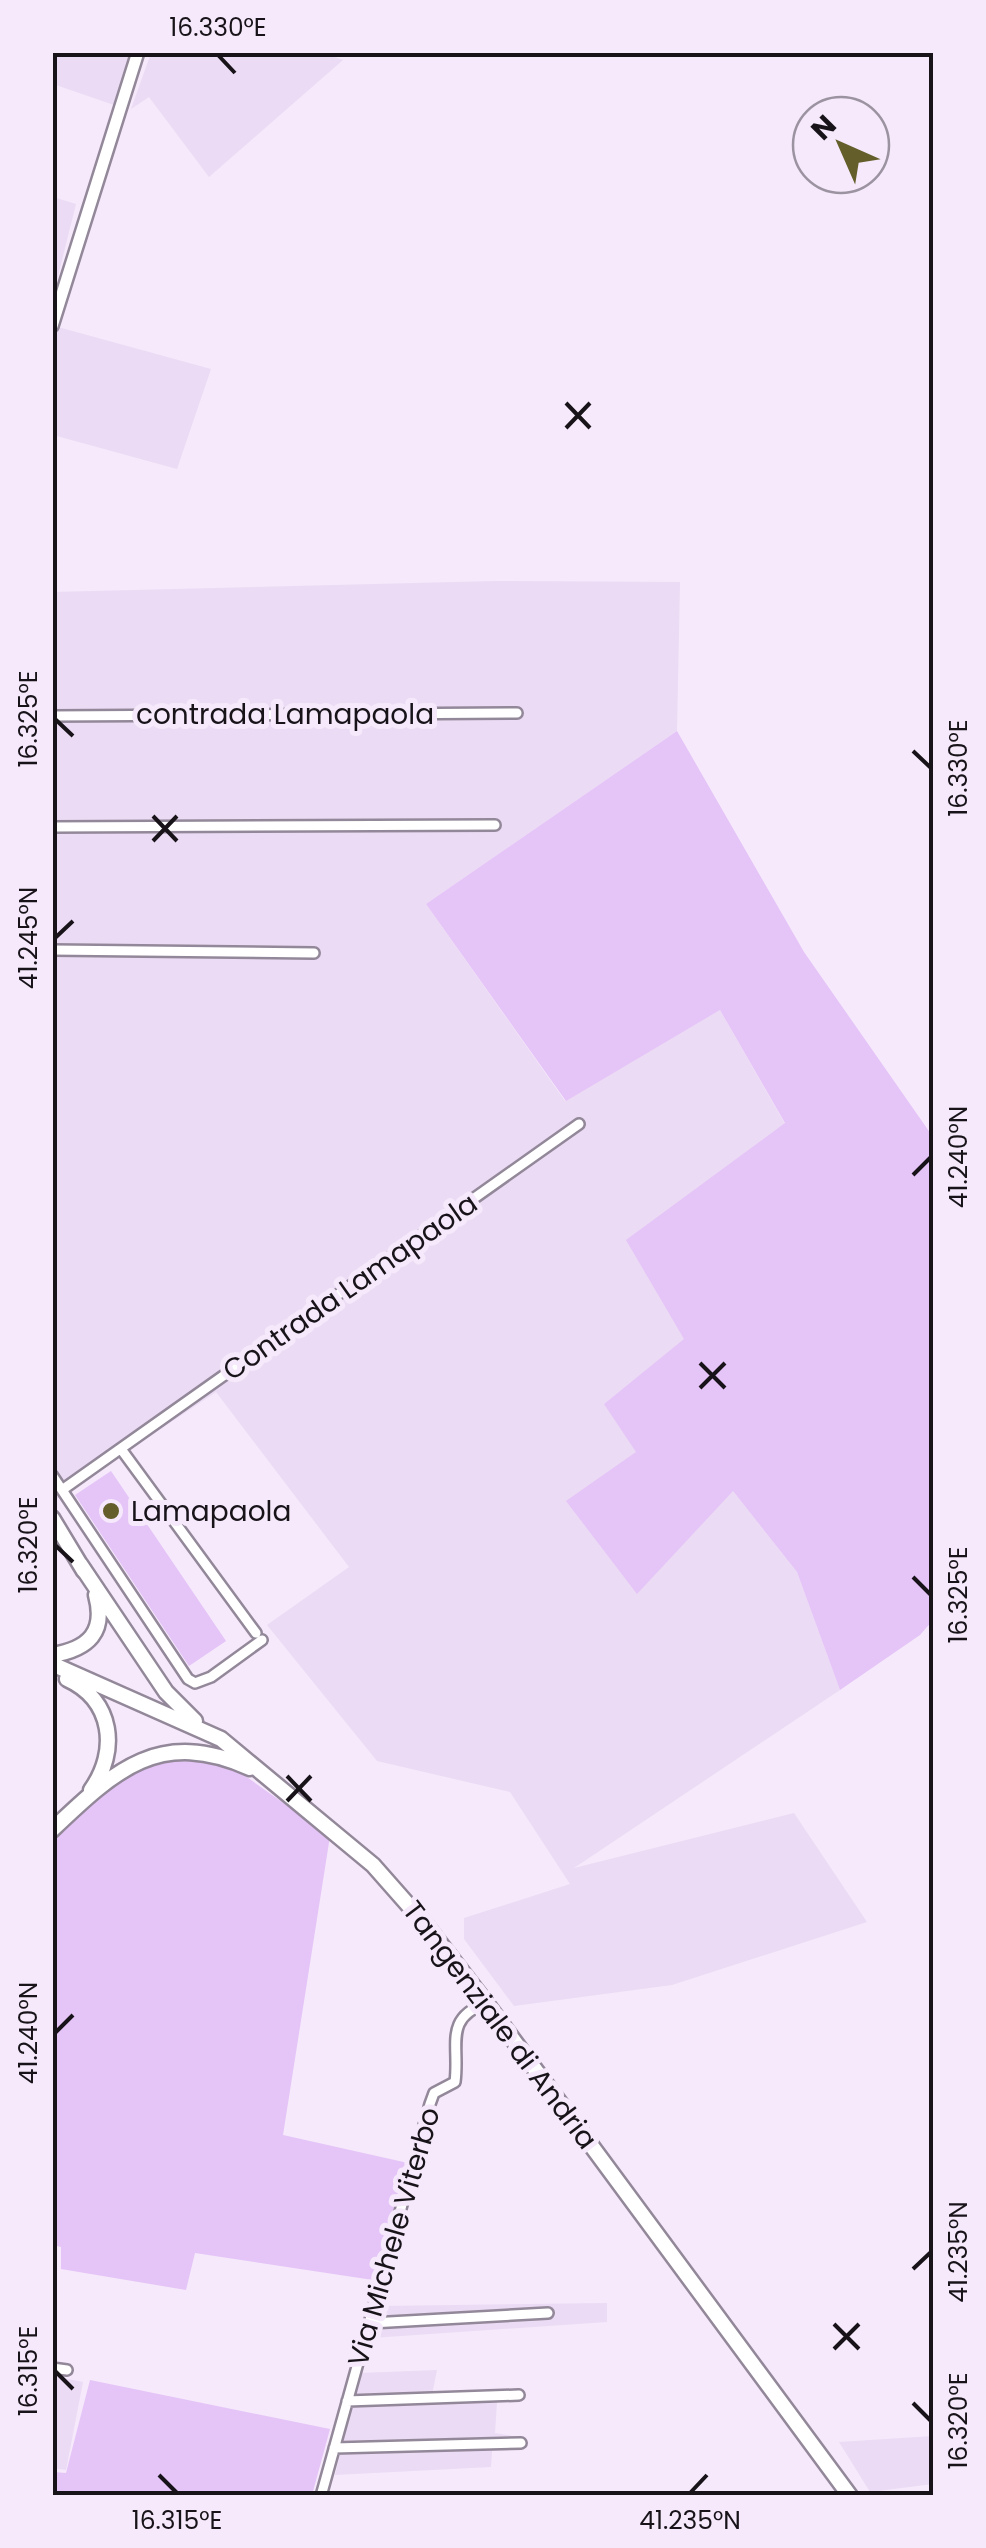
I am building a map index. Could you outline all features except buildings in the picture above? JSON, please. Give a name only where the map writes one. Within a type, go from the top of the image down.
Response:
[{"type":"main road","points":[[52,326],[138,52]]},
{"type":"main road","points":[[52,1518],[166,1692],[211,1734]]},
{"type":"main road","points":[[52,1526],[69,1546]]},
{"type":"main road","points":[[52,1655],[85,1644],[96,1631],[101,1616],[97,1596],[80,1564]]},
{"type":"main road","name":"Tangenziale di Andria","points":[[52,1664],[211,1734],[284,1789],[373,1865],[426,1924],[486,2003],[850,2496]]},
{"type":"main road","points":[[52,1673],[79,1684],[90,1694],[108,1727],[106,1766],[83,1801]]},
{"type":"main road","points":[[52,1830],[128,1767],[153,1756],[205,1752],[267,1776],[284,1789]]},
{"type":"street","name":"contrada Lamapaola","points":[[52,716],[517,713]]},
{"type":"street","points":[[52,828],[495,825]]},
{"type":"street","points":[[52,950],[314,952]]},
{"type":"street","name":"Contrada Lamapaola","points":[[62,1490],[579,1124]]},
{"type":"street","points":[[52,1475],[188,1679],[195,1683],[212,1677],[259,1636],[122,1449]]},
{"type":"street","name":"Via Michele Viterbo","points":[[321,2496],[430,2104],[434,2093],[455,2082],[458,2021],[468,2009],[486,2003]]},
{"type":"street","points":[[372,2323],[548,2313]]},
{"type":"street","points":[[52,2368],[67,2370]]},
{"type":"street","points":[[348,2401],[519,2396]]},
{"type":"street","points":[[334,2448],[520,2444]]},
{"type":"shaded area","points":[[53,52],[130,53],[114,105],[53,84]]},
{"type":"shaded area","points":[[320,52],[343,60],[209,177],[149,97],[131,109],[151,53]]},
{"type":"shaded area","points":[[53,197],[76,204],[56,284],[52,283]]},
{"type":"shaded area","points":[[58,327],[211,369],[177,469],[53,435],[53,347]]},
{"type":"shaded area","points":[[495,581],[680,582],[677,731],[426,904],[565,1101],[720,1010],[785,1124],[627,1240],[685,1339],[604,1404],[733,1491],[797,1572],[840,1690],[574,1868],[794,1813],[867,1922],[672,1985],[514,2006],[464,1939],[464,1918],[570,1884],[510,1792],[377,1761],[267,1625],[349,1567],[216,1392],[55,1500],[52,1496],[52,592]]},
{"type":"shaded area","points":[[677,731],[804,952],[933,1137],[933,1620],[920,1635],[840,1690],[797,1572],[733,1491],[637,1594],[566,1501],[636,1452],[604,1404],[684,1339],[626,1240],[785,1123],[720,1010],[566,1101],[426,904]]},
{"type":"shaded area","points":[[111,1471],[226,1641],[189,1666],[75,1495]]},
{"type":"shaded area","points":[[204,1756],[234,1768],[330,1836],[283,2135],[408,2163],[373,2280],[195,2253],[186,2290],[61,2269],[61,2247],[53,2245],[52,2174],[57,2121],[53,2119],[53,1841],[122,1777],[167,1758]]},
{"type":"shaded area","points":[[607,2303],[607,2322],[372,2338],[381,2306]]},
{"type":"shaded area","points":[[437,2370],[432,2395],[521,2390],[523,2400],[497,2402],[495,2433],[524,2438],[524,2450],[492,2451],[491,2467],[335,2475],[360,2373]]},
{"type":"shaded area","points":[[53,2376],[83,2382],[66,2470],[53,2468]]},
{"type":"shaded area","points":[[90,2380],[330,2429],[312,2495],[53,2495],[53,2472],[66,2473]]},
{"type":"shaded area","points":[[933,2436],[933,2484],[870,2492],[839,2442]]},
{"type":"place","name":"Lamapaola","points":[[111,1511]]}]
